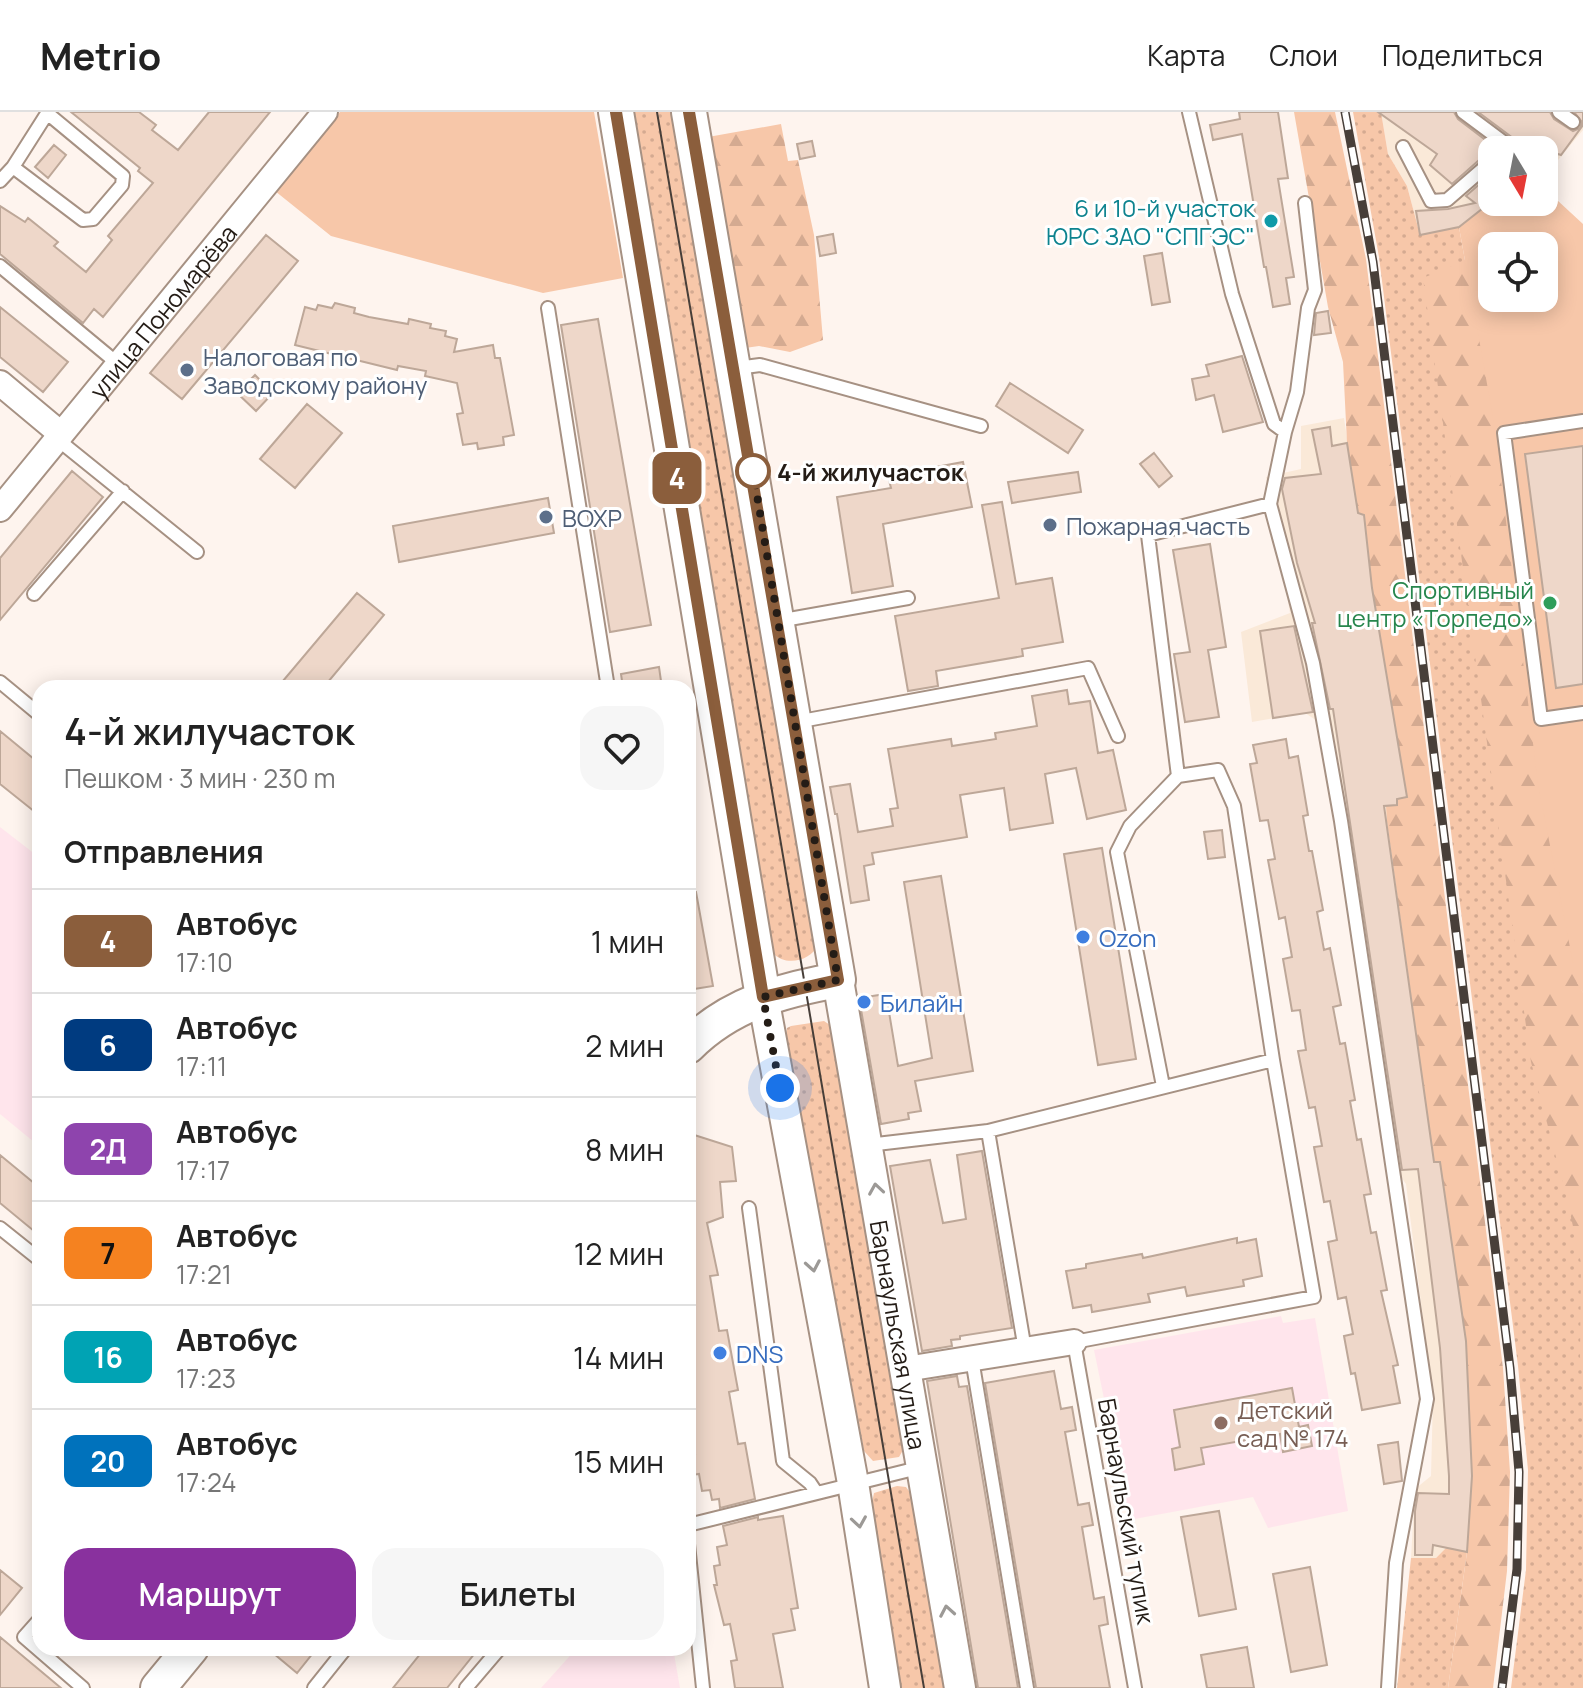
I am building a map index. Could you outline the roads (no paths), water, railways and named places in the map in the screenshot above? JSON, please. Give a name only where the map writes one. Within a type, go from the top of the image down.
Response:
[{"type":"main road","points":[[616,112],[763,997]]},
{"type":"main road","points":[[689,112],[838,980],[763,997],[696,1034]]},
{"type":"main road","points":[[158,1688],[184,1656]]},
{"type":"street","name":"улица Пономарёва","points":[[0,509],[325,112]]},
{"type":"street","points":[[0,383],[59,436]]},
{"type":"street","name":"Барнаульская улица","points":[[838,980],[960,1688]]},
{"type":"street","points":[[763,997],[853,1483],[885,1688]]},
{"type":"street","points":[[906,1369],[1074,1342]]},
{"type":"lane","points":[[1189,112],[1232,294],[1274,424],[1285,432]]},
{"type":"lane","points":[[1463,112],[1493,136]]},
{"type":"lane","points":[[1559,112],[1573,122]]},
{"type":"lane","points":[[0,181],[13,167],[48,113],[123,176],[122,185],[93,219],[83,220],[13,167]]},
{"type":"lane","points":[[1403,147],[1431,201],[1447,200],[1478,173]]},
{"type":"lane","points":[[1305,203],[1315,290],[1308,308],[1306,342],[1297,392],[1270,504],[1313,663],[1341,821],[1427,1399],[1396,1563],[1388,1688]]},
{"type":"lane","points":[[0,266],[117,363]]},
{"type":"lane","points":[[548,308],[607,680]]},
{"type":"lane","points":[[735,369],[760,365],[981,426]]},
{"type":"lane","points":[[1583,421],[1504,433],[1541,719],[1583,713]]},
{"type":"lane","points":[[59,436],[197,552]]},
{"type":"lane","points":[[34,594],[123,491]]},
{"type":"lane","points":[[1178,776],[1148,535],[1270,504]]},
{"type":"lane","points":[[778,621],[908,598]]},
{"type":"lane","points":[[796,722],[1088,668],[1118,736]]},
{"type":"lane","points":[[0,682],[32,708]]},
{"type":"lane","points":[[1074,1342],[1314,1297],[1234,806],[1218,770],[1178,776],[1130,826],[1117,852],[1163,1086]]},
{"type":"lane","points":[[868,1145],[988,1131],[1273,1060]]},
{"type":"lane","points":[[988,1131],[1025,1350]]},
{"type":"lane","points":[[749,1208],[783,1461],[810,1483],[816,1492]]},
{"type":"lane","points":[[0,1228],[32,1254]]},
{"type":"lane","name":"Барнаульский тупик","points":[[1074,1342],[1135,1688]]},
{"type":"lane","points":[[972,1359],[1027,1688]]},
{"type":"lane","points":[[696,1523],[922,1467]]},
{"type":"lane","points":[[696,1621],[703,1688]]},
{"type":"lane","points":[[32,1628],[24,1637],[32,1644]]},
{"type":"lane","points":[[46,1656],[83,1688]]},
{"type":"lane","points":[[314,1688],[340,1656]]},
{"type":"lane","points":[[466,1688],[493,1656]]},
{"type":"tram line","points":[[657,112],[924,1688]]},
{"type":"railway","points":[[1345,112],[1373,262],[1510,1368],[1519,1472],[1517,1569],[1502,1688]]},
{"type":"place","name":"6 и 10-й участок ЮРС ЗАО \"СПГЭС\"","points":[[1271,221]]},
{"type":"place","name":"Налоговая по Заводскому району","points":[[187,370]]},
{"type":"place","name":"4-й жилучасток","points":[[753,471]]},
{"type":"place","name":"ВОХР","points":[[546,517]]},
{"type":"place","name":"Пожарная часть","points":[[1050,525]]},
{"type":"place","name":"Спортивный центр «Торпедо»","points":[[1550,603]]},
{"type":"place","name":"Ozon","points":[[1083,937]]},
{"type":"place","name":"Билайн","points":[[864,1002]]},
{"type":"place","name":"DNS","points":[[720,1353]]},
{"type":"place","name":"Детский сад № 174","points":[[1221,1423]]}]
